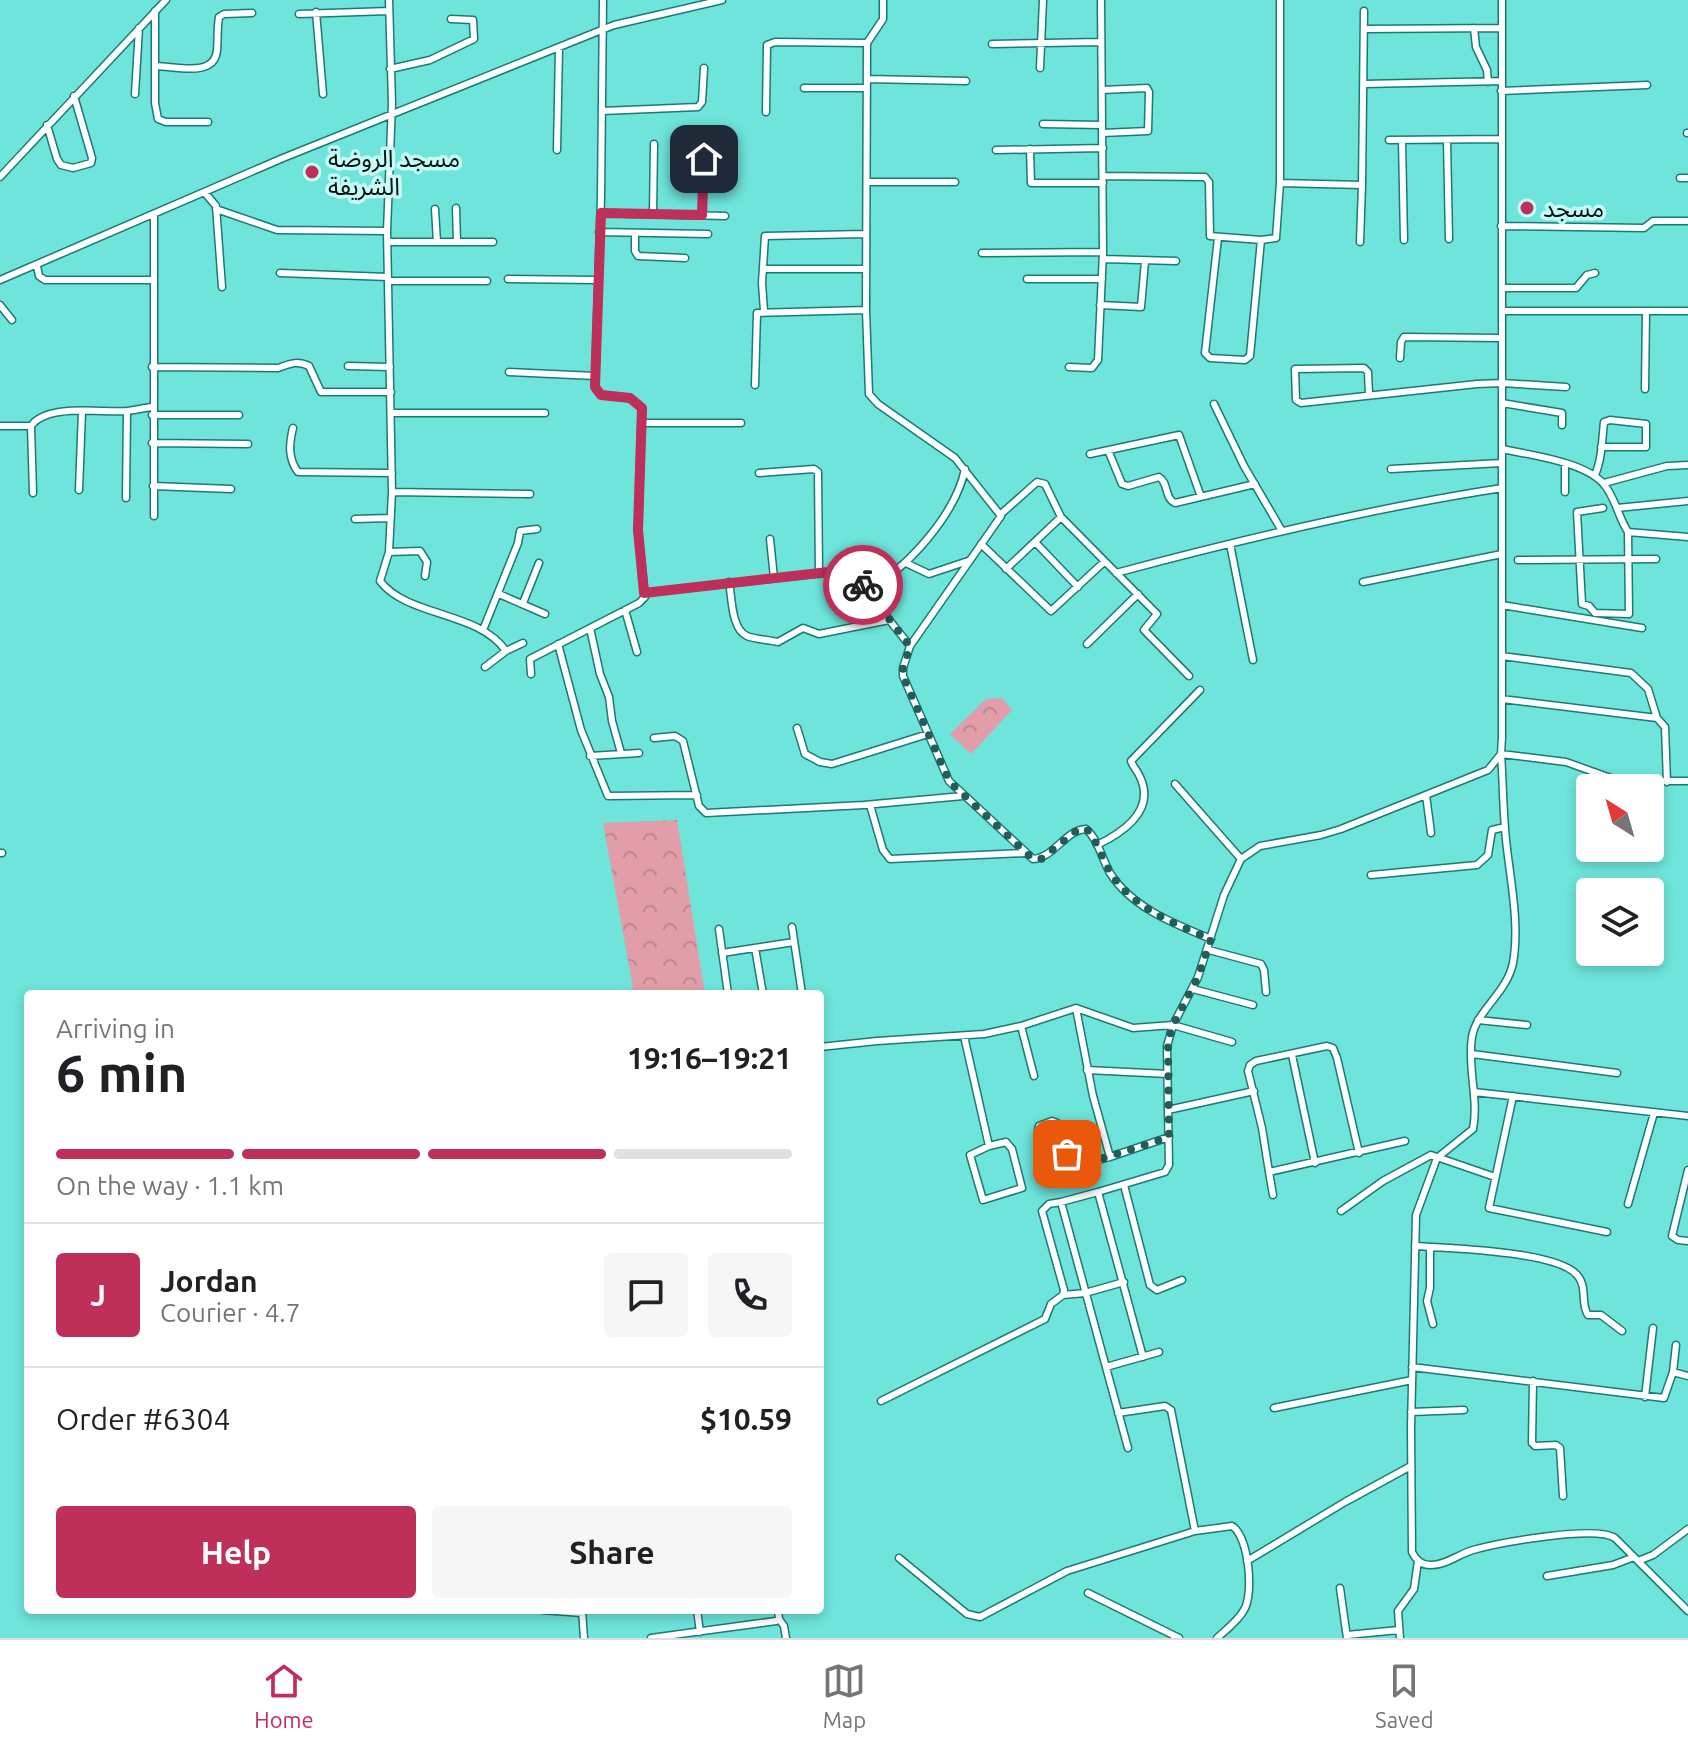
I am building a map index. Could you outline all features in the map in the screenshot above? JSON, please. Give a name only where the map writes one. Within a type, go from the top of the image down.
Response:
[{"type":"street","points":[[0,177],[166,0]]},
{"type":"street","points":[[389,0],[392,114],[387,231],[392,492],[389,552],[380,581],[407,600],[483,630],[506,651]]},
{"type":"street","points":[[531,674],[529,660],[643,601],[644,593],[638,530],[643,423],[640,405],[630,398],[599,394],[595,387],[601,213],[603,0]]},
{"type":"street","points":[[0,280],[392,114],[627,20],[722,0]]},
{"type":"street","points":[[883,0],[883,19],[867,43],[868,384],[871,397],[965,469],[1001,514]]},
{"type":"street","points":[[1040,68],[1043,0]]},
{"type":"street","points":[[1069,367],[1092,368],[1096,365],[1103,256],[1101,0]]},
{"type":"street","points":[[1030,149],[1031,183],[1206,177],[1209,182],[1209,234],[1218,238],[1273,240],[1277,236],[1280,183],[1280,0]]},
{"type":"street","points":[[1500,1],[1501,754],[1515,931],[1512,966],[1498,995],[1478,1020],[1471,1040],[1473,1129],[1437,1158],[1418,1208],[1411,1412],[1412,1552],[1418,1561],[1434,1566],[1487,1547],[1592,1533],[1612,1536],[1688,1611]]},
{"type":"street","points":[[155,11],[155,103],[158,119],[166,122],[208,122]]},
{"type":"street","points":[[299,14],[389,11]]},
{"type":"street","points":[[1360,242],[1364,11]]},
{"type":"street","points":[[316,12],[323,94]]},
{"type":"street","points":[[157,66],[203,68],[211,65],[216,59],[219,17],[252,13]]},
{"type":"street","points":[[390,69],[430,60],[474,39],[473,20],[451,19]]},
{"type":"street","points":[[135,94],[139,28]]},
{"type":"street","points":[[1474,28],[1476,47],[1487,70],[1488,82]]},
{"type":"street","points":[[1364,29],[1501,28]]},
{"type":"street","points":[[766,112],[767,45],[775,42],[867,43]]},
{"type":"street","points":[[992,44],[1101,42]]},
{"type":"street","points":[[557,150],[559,48]]},
{"type":"street","points":[[602,111],[698,107],[703,95],[704,68]]},
{"type":"street","points":[[867,79],[966,81]]},
{"type":"street","points":[[1364,84],[1502,81]]},
{"type":"street","points":[[1501,91],[1647,85]]},
{"type":"street","points":[[804,88],[867,88]]},
{"type":"street","points":[[1043,124],[1148,131],[1147,88],[1102,90]]},
{"type":"street","points":[[47,125],[61,165],[73,168],[91,163],[74,96]]},
{"type":"street","points":[[702,215],[705,132]]},
{"type":"street","points":[[1389,140],[1501,139]]},
{"type":"street","points":[[1402,140],[1404,240]]},
{"type":"street","points":[[1447,140],[1449,239]]},
{"type":"street","points":[[653,214],[654,144]]},
{"type":"street","points":[[996,150],[1103,148]]},
{"type":"street","points":[[867,182],[955,182]]},
{"type":"street","points":[[1280,183],[1362,185]]},
{"type":"street","points":[[205,193],[214,201],[216,209],[222,287]]},
{"type":"street","points":[[456,208],[457,242]]},
{"type":"street","points":[[216,209],[277,230],[387,231]]},
{"type":"street","points":[[435,209],[437,242]]},
{"type":"street","points":[[601,213],[725,216]]},
{"type":"street","points":[[154,216],[154,516]]},
{"type":"street","points":[[1501,226],[1644,228],[1653,221],[1688,221]]},
{"type":"street","points":[[599,232],[708,234]]},
{"type":"street","points":[[635,233],[638,256],[685,258]]},
{"type":"street","points":[[764,311],[764,238],[767,235],[866,234]]},
{"type":"street","points":[[1218,238],[1205,353],[1210,358],[1245,360],[1250,356],[1261,240]]},
{"type":"street","points":[[388,242],[493,242]]},
{"type":"street","points":[[982,253],[1176,261]]},
{"type":"street","points":[[1100,305],[1141,307],[1145,261]]},
{"type":"street","points":[[37,266],[39,276],[45,280],[153,280]]},
{"type":"street","points":[[763,269],[866,269]]},
{"type":"street","points":[[280,273],[487,281]]},
{"type":"street","points":[[1502,288],[1576,288],[1587,275],[1595,273]]},
{"type":"street","points":[[508,279],[597,280]]},
{"type":"street","points":[[1027,279],[1102,279]]},
{"type":"street","points":[[0,305],[12,320]]},
{"type":"street","points":[[755,385],[756,316],[764,311],[866,310]]},
{"type":"street","points":[[1502,311],[1688,311]]},
{"type":"street","points":[[1645,389],[1646,311]]},
{"type":"street","points":[[1400,358],[1404,337],[1502,338]]},
{"type":"street","points":[[152,367],[273,368],[301,363],[309,366],[321,392],[391,392]]},
{"type":"street","points":[[348,366],[390,367]]},
{"type":"street","points":[[1369,395],[1368,372],[1364,368],[1295,370],[1296,400],[1299,403],[1502,383],[1566,387]]},
{"type":"street","points":[[509,372],[595,376]]},
{"type":"street","points":[[1502,403],[1562,413],[1562,425]]},
{"type":"street","points":[[1214,404],[1282,531]]},
{"type":"street","points":[[79,490],[82,411]]},
{"type":"street","points":[[126,498],[127,411]]},
{"type":"street","points":[[33,493],[31,426],[48,414],[152,411],[239,415]]},
{"type":"street","points":[[391,413],[545,413]]},
{"type":"street","points":[[1595,475],[1606,421],[1646,424],[1646,447],[1601,447]]},
{"type":"street","points":[[643,423],[741,423]]},
{"type":"street","points":[[0,426],[31,426]]},
{"type":"street","points":[[293,428],[290,455],[298,472],[392,473]]},
{"type":"street","points":[[1090,454],[1179,435],[1201,497]]},
{"type":"street","points":[[152,443],[248,444]]},
{"type":"street","points":[[1502,449],[1565,464],[1595,475],[1604,483],[1628,532],[1630,612],[1627,615],[1595,613],[1582,604],[1577,512],[1603,508]]},
{"type":"street","points":[[1108,450],[1124,485],[1157,477],[1163,479],[1172,503],[1255,484]]},
{"type":"street","points":[[1391,469],[1501,463]]},
{"type":"street","points":[[1565,464],[1565,492]]},
{"type":"street","points":[[1604,483],[1667,466],[1688,465]]},
{"type":"street","points":[[759,473],[814,469],[818,472],[819,574]]},
{"type":"street","points":[[866,589],[906,563],[958,494],[965,469]]},
{"type":"street","points":[[1189,676],[1144,631],[1157,614],[1061,517],[1047,488],[1039,482],[1001,514],[999,522],[968,561],[910,646],[903,673],[949,781],[1025,853],[1033,859],[1041,859],[1080,828],[1089,831],[1116,882],[1135,899],[1168,921],[1211,939]]},
{"type":"street","points":[[153,486],[231,489]]},
{"type":"street","points":[[1116,573],[1282,531],[1405,504],[1502,488]]},
{"type":"street","points":[[392,492],[530,494]]},
{"type":"street","points":[[1617,508],[1688,501]]},
{"type":"street","points":[[1006,569],[1061,517]]},
{"type":"street","points":[[355,519],[390,518]]},
{"type":"street","points":[[483,630],[520,531],[537,529]]},
{"type":"street","points":[[1628,532],[1688,537]]},
{"type":"street","points":[[770,539],[774,578]]},
{"type":"street","points":[[1035,542],[1078,587]]},
{"type":"street","points":[[981,544],[1051,611],[1104,562]]},
{"type":"street","points":[[1230,544],[1253,660]]},
{"type":"street","points":[[389,552],[422,552],[427,562],[425,576]]},
{"type":"street","points":[[1363,582],[1502,554]]},
{"type":"street","points":[[1518,560],[1656,559]]},
{"type":"street","points":[[906,563],[929,574],[968,561]]},
{"type":"street","points":[[523,603],[539,563]]},
{"type":"street","points":[[644,593],[849,571],[910,646]]},
{"type":"street","points":[[729,582],[736,623],[747,637],[778,642],[803,628],[819,634],[889,620]]},
{"type":"street","points":[[499,594],[545,614]]},
{"type":"street","points":[[1087,644],[1138,594]]},
{"type":"street","points":[[1502,605],[1642,628]]},
{"type":"street","points":[[625,610],[637,652]]},
{"type":"street","points":[[590,628],[621,753]]},
{"type":"street","points":[[485,667],[523,643]]},
{"type":"street","points":[[558,644],[590,756],[610,797],[697,795]]},
{"type":"street","points":[[1502,656],[1631,673],[1648,689],[1657,718],[1665,727],[1667,782]]},
{"type":"street","points":[[1097,845],[1126,829],[1138,816],[1142,806],[1141,778],[1131,761],[1200,690]]},
{"type":"street","points":[[1502,699],[1657,718]]},
{"type":"street","points":[[797,728],[805,754],[832,764],[928,734]]},
{"type":"street","points":[[654,738],[675,736],[683,741],[700,808],[706,813],[870,805],[963,796]]},
{"type":"street","points":[[590,756],[639,753]]},
{"type":"street","points":[[1501,754],[1566,762],[1619,781],[1688,781]]},
{"type":"street","points":[[1063,1295],[1042,1211],[1049,1204],[1165,1172],[1169,1165],[1167,1046],[1173,1025],[1193,989],[1209,950],[1224,895],[1241,859],[1260,846],[1321,835],[1488,770],[1501,754]]},
{"type":"street","points":[[1175,784],[1241,859]]},
{"type":"street","points":[[1426,795],[1431,833]]},
{"type":"street","points":[[870,805],[883,850],[890,859],[1025,853]]},
{"type":"street","points":[[1371,875],[1477,865],[1488,855],[1492,830],[1505,827]]},
{"type":"street","points":[[792,927],[801,990]]},
{"type":"street","points":[[719,929],[727,990]]},
{"type":"street","points":[[722,953],[794,942]]},
{"type":"street","points":[[755,948],[762,990]]},
{"type":"street","points":[[1209,950],[1260,963],[1264,968],[1266,992]]},
{"type":"street","points":[[1193,989],[1253,1005]]},
{"type":"street","points":[[1076,1008],[1087,1070],[1110,1157]]},
{"type":"street","points":[[824,1047],[964,1036],[1021,1026],[1076,1008],[1133,1028],[1173,1025],[1232,1042]]},
{"type":"street","points":[[1478,1020],[1527,1025]]},
{"type":"street","points":[[1021,1026],[1034,1076]]},
{"type":"street","points":[[964,1036],[989,1146]]},
{"type":"street","points":[[1273,1195],[1248,1071],[1256,1061],[1327,1046],[1335,1051],[1359,1153]]},
{"type":"street","points":[[1472,1054],[1617,1073]]},
{"type":"street","points":[[1292,1055],[1315,1163]]},
{"type":"street","points":[[1087,1070],[1168,1074]]},
{"type":"street","points":[[1168,1110],[1254,1091]]},
{"type":"street","points":[[1474,1092],[1688,1116]]},
{"type":"street","points":[[1513,1096],[1489,1208],[1607,1232]]},
{"type":"street","points":[[1628,1204],[1654,1113]]},
{"type":"street","points":[[1069,1160],[1050,1163],[1045,1160],[1039,1126],[1052,1121],[1057,1123],[1069,1160],[1075,1166],[1169,1137]]},
{"type":"street","points":[[1269,1172],[1405,1141]]},
{"type":"street","points":[[1010,1144],[1023,1186],[1020,1190],[985,1200],[970,1157],[973,1151],[989,1146],[1010,1144]]},
{"type":"street","points":[[1341,1211],[1431,1155],[1495,1177]]},
{"type":"street","points":[[1688,1170],[1672,1236],[1688,1241]]},
{"type":"street","points":[[1124,1185],[1150,1285],[1157,1290],[1182,1280]]},
{"type":"street","points":[[1098,1192],[1143,1357]]},
{"type":"street","points":[[1061,1202],[1128,1448]]},
{"type":"street","points":[[1415,1246],[1496,1251],[1571,1269],[1582,1282],[1584,1309],[1588,1315],[1601,1315],[1622,1331]]},
{"type":"street","points":[[1430,1247],[1427,1301],[1433,1324]]},
{"type":"street","points":[[881,1401],[1040,1322],[1048,1315],[1051,1304],[1063,1295],[1085,1293],[1124,1282]]},
{"type":"street","points":[[1645,1397],[1653,1328]]},
{"type":"street","points":[[1412,1367],[1666,1398],[1676,1345]]},
{"type":"street","points":[[1106,1367],[1159,1352]]},
{"type":"street","points":[[1673,1372],[1688,1376]]},
{"type":"street","points":[[1274,1408],[1412,1380]]},
{"type":"street","points":[[1533,1381],[1532,1443],[1535,1446],[1556,1445],[1560,1448],[1563,1496]]},
{"type":"street","points":[[1118,1413],[1165,1406],[1171,1410],[1195,1531]]},
{"type":"street","points":[[1411,1412],[1464,1410]]},
{"type":"street","points":[[1247,1561],[1411,1466]]},
{"type":"street","points":[[899,1558],[967,1614],[980,1617],[1067,1571],[1195,1531],[1235,1527],[1243,1537],[1249,1592],[1245,1608],[1219,1637]]},
{"type":"street","points":[[1547,1576],[1653,1555],[1688,1529]]},
{"type":"street","points":[[1340,1588],[1347,1636],[1400,1634],[1398,1611],[1414,1589],[1418,1561]]},
{"type":"street","points":[[1088,1593],[1179,1638]]},
{"type":"street","points":[[582,1614],[584,1638]]},
{"type":"street","points":[[698,1614],[700,1632]]},
{"type":"street","points":[[778,1614],[786,1638]]},
{"type":"street","points":[[651,1638],[779,1619]]},
{"type":"green space","points":[[1002,698],[1012,710],[971,754],[950,734],[986,699]]},
{"type":"green space","points":[[677,820],[704,990],[633,990],[603,823]]},
{"type":"way so far","points":[[863,585],[910,646],[903,676],[949,781],[969,802],[1036,860],[1080,828],[1086,829],[1122,888],[1154,913],[1211,939],[1198,977],[1168,1041],[1169,1137],[1080,1166],[1072,1165],[1067,1154]]},
{"type":"place","name":"مسجد الروضة الشريفة","points":[[312,172]]},
{"type":"place","name":"مسجد","points":[[1527,208]]},
{"type":"route","points":[[704,159],[702,215],[601,213],[595,387],[601,395],[630,398],[642,408],[638,530],[644,593],[846,570],[863,585]]}]
